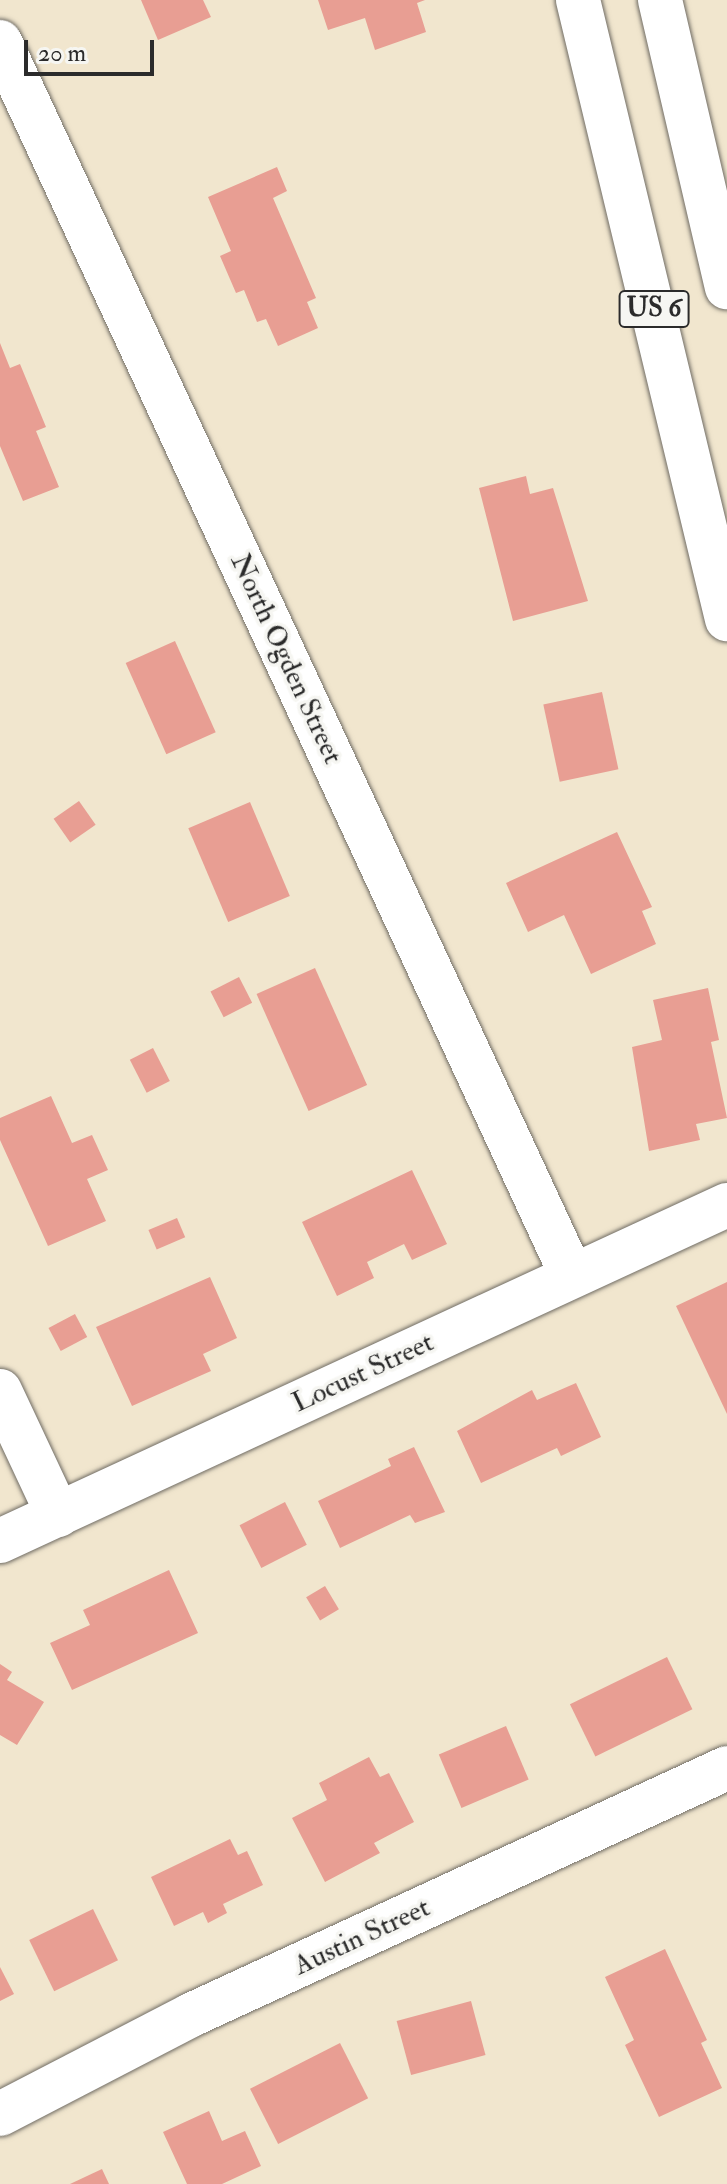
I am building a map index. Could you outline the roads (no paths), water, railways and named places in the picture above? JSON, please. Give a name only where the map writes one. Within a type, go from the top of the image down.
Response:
[{"type":"street","name":"US 6","points":[[578,0],[727,619]]},
{"type":"street","name":"US 6","points":[[660,0],[719,218],[727,287]]},
{"type":"street","name":"North Ogden Street","points":[[0,42],[572,1276]]},
{"type":"street","name":"Locust Street","points":[[0,1541],[727,1205]]},
{"type":"street","points":[[0,1391],[58,1515]]},
{"type":"street","name":"Austin Street","points":[[0,2114],[191,2015],[727,1768]]}]
